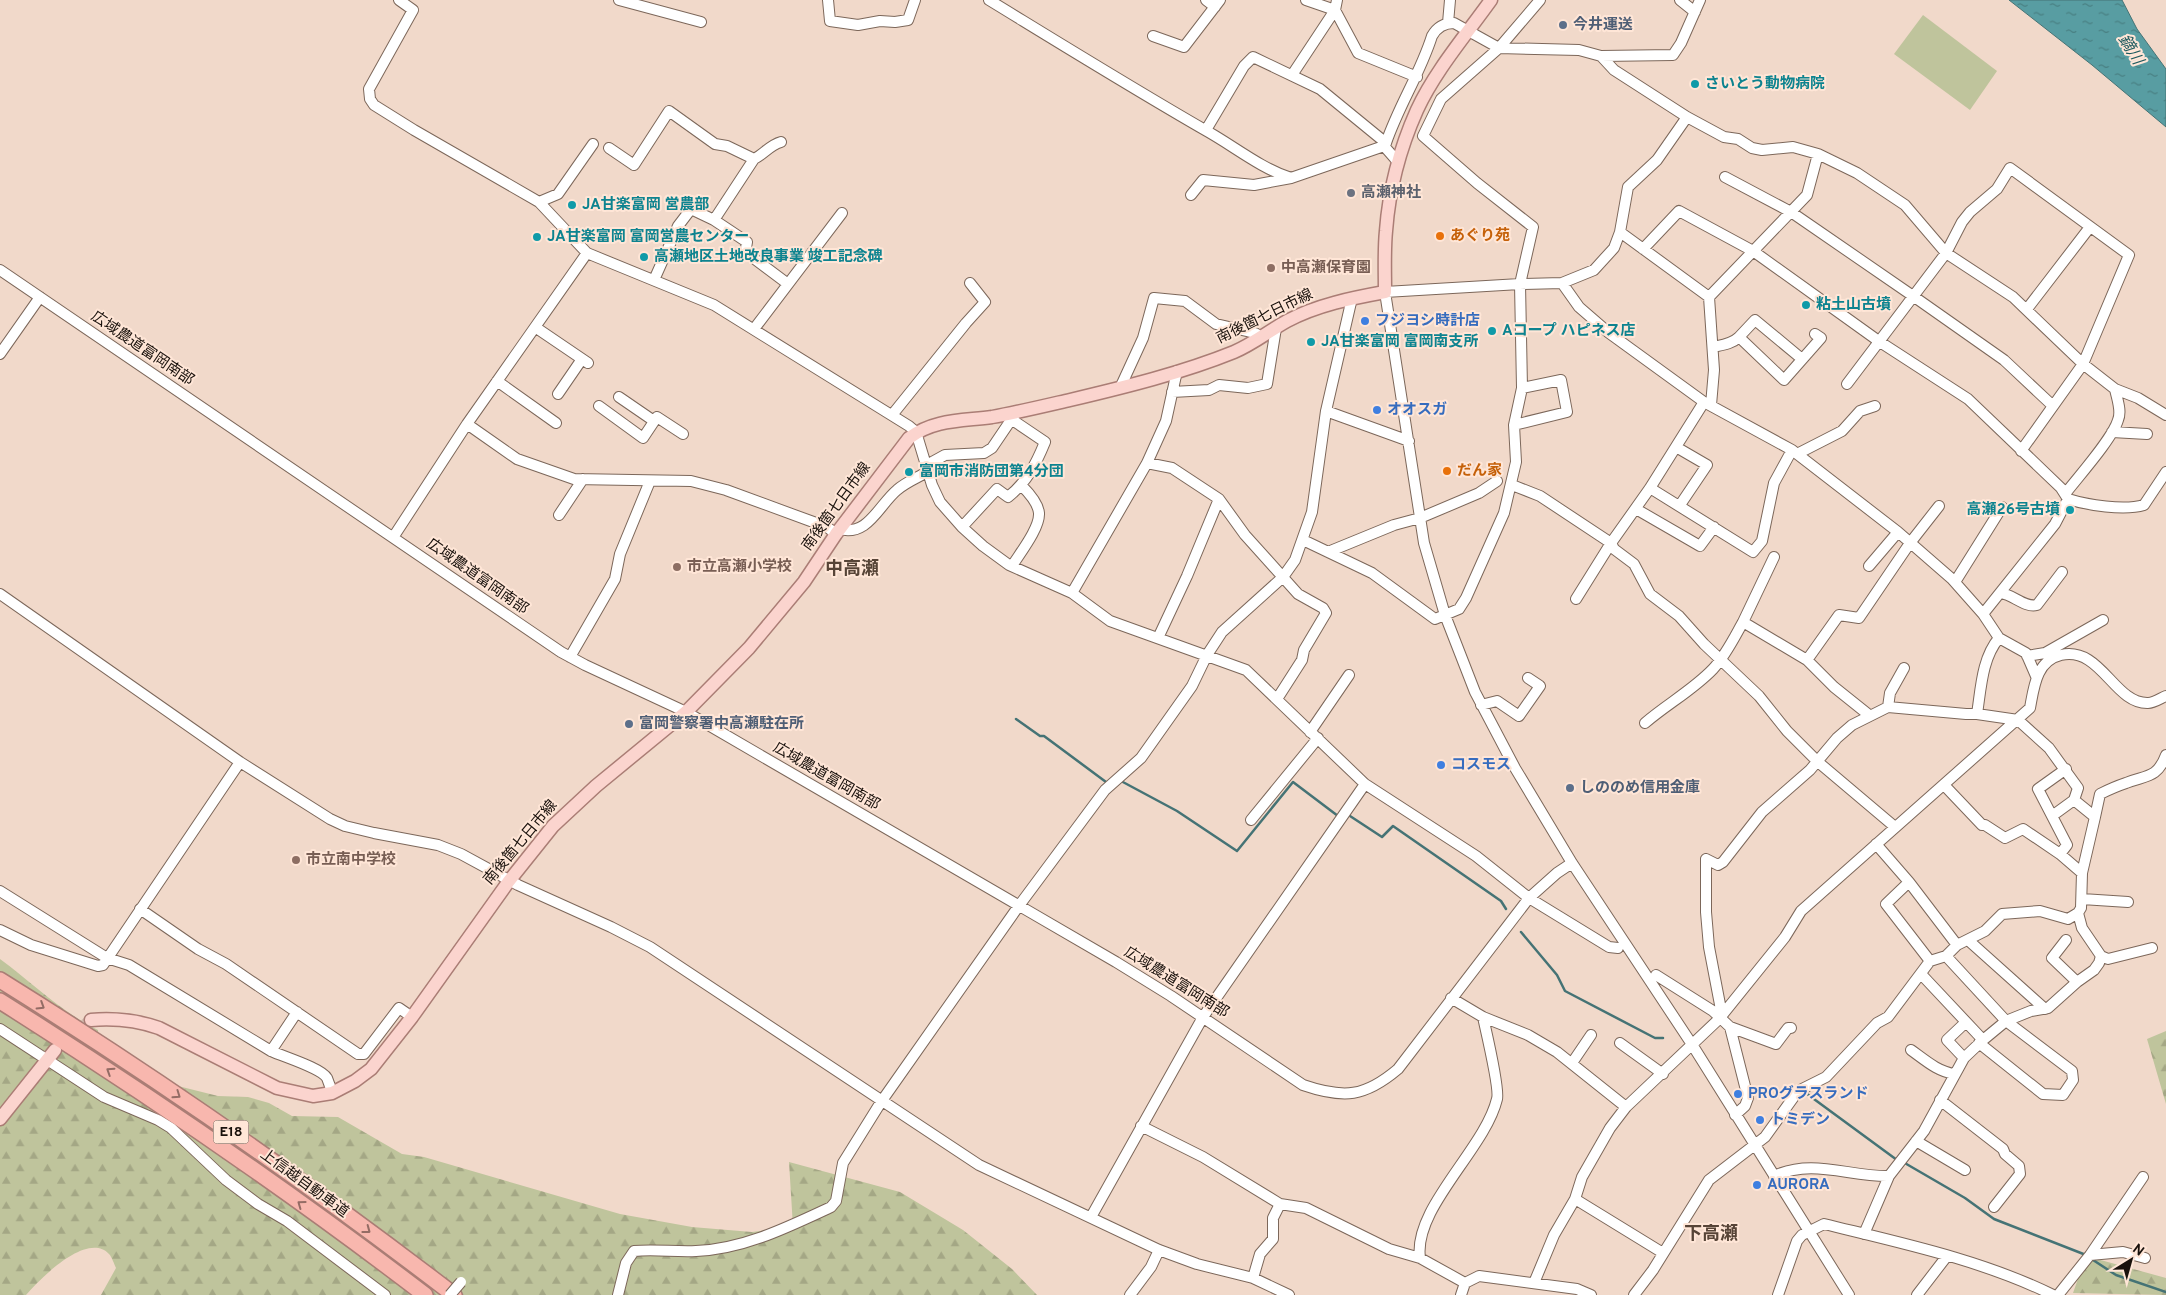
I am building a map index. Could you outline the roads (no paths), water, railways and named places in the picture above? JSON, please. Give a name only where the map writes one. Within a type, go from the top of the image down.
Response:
[{"type":"highway","name":"上信越自動車道","points":[[0,980],[142,1071],[455,1291]]},
{"type":"highway","name":"上信越自動車道","points":[[0,1001],[186,1122],[425,1295]]},
{"type":"main road","points":[[1385,292],[1386,232],[1398,162],[1418,109],[1432,84],[1491,0]]},
{"type":"main road","name":"南後箇七日市線","points":[[91,1020],[121,1019],[140,1022],[179,1036],[276,1088],[313,1096],[332,1093],[372,1069],[412,1017],[509,881],[553,826],[576,804],[686,712],[763,632],[804,582],[838,531],[901,446],[916,432],[954,420],[1014,416],[1177,371],[1237,351],[1276,328],[1316,309],[1352,298],[1385,292]]},
{"type":"main road","points":[[0,1119],[55,1050]]},
{"type":"street","points":[[399,0],[412,10],[369,89],[370,99],[374,105],[539,202],[587,253],[714,305],[892,415],[916,432],[926,469],[940,502],[983,546],[1012,566],[1072,594],[1110,621],[1246,670],[1365,784],[1476,856],[1529,898],[1609,948],[1618,948]]},
{"type":"street","points":[[620,0],[701,22]]},
{"type":"street","points":[[828,0],[830,22],[858,25],[880,21],[895,22],[908,20],[915,0]]},
{"type":"street","points":[[989,0],[1129,87],[1206,130],[1274,173],[1292,178]]},
{"type":"street","points":[[1153,36],[1184,47],[1218,4],[1206,0]]},
{"type":"street","points":[[1306,0],[1336,5]]},
{"type":"street","points":[[1448,23],[1450,0]]},
{"type":"street","points":[[1303,540],[1372,573],[1435,619],[1459,609],[1466,598],[1504,513],[1512,485],[1516,451],[1514,425],[1522,388],[1520,284],[1533,227],[1477,183],[1423,136],[1441,99],[1500,48],[1540,0]]},
{"type":"street","points":[[1680,0],[1695,12]]},
{"type":"street","points":[[1191,195],[1204,180],[1254,184],[1292,178],[1385,144],[1393,123],[1417,77],[1435,30],[1448,23],[1454,23],[1500,48],[1579,50],[1601,56],[1673,55],[1681,43],[1700,0]]},
{"type":"street","points":[[1292,75],[1336,5]]},
{"type":"street","points":[[1336,5],[1358,53],[1417,77]]},
{"type":"street","points":[[1206,130],[1244,66],[1253,56],[1320,89],[1385,144],[1398,162]]},
{"type":"street","points":[[1601,56],[1614,70],[1686,117],[1724,137],[1738,140],[1752,148],[1762,150],[1793,147],[1818,154],[1857,173],[1905,205],[1946,253],[2013,297],[2084,364],[2115,389],[2138,398],[2166,415]]},
{"type":"street","points":[[609,148],[634,165],[669,111],[715,144],[727,146],[754,159]]},
{"type":"street","points":[[1686,117],[1667,148],[1628,187],[1620,232],[1614,248],[1594,270],[1562,283],[1385,292],[1424,543],[1445,615],[1481,705],[1515,768],[1572,863],[1693,1046],[1849,1295]]},
{"type":"street","points":[[714,220],[754,159],[773,144],[781,142]]},
{"type":"street","points":[[539,202],[558,194],[593,144]]},
{"type":"street","points":[[1576,599],[1610,543],[1636,509],[1676,447],[1707,404],[1714,370],[1709,297],[1807,195],[1818,154]]},
{"type":"street","points":[[1848,384],[1946,253],[1962,222],[1970,212],[1997,189],[2010,168],[2129,255],[2084,364],[2021,451]]},
{"type":"street","points":[[1725,177],[1792,212],[1913,296],[2004,360],[2052,406]]},
{"type":"street","points":[[654,280],[678,226],[691,209],[714,220],[747,242],[748,254],[788,284]]},
{"type":"street","points":[[1642,249],[1679,211],[1753,251],[1880,342],[1968,399],[2067,496],[2092,504],[2135,508],[2144,506],[2166,472]]},
{"type":"street","points":[[754,329],[842,213]]},
{"type":"street","points":[[2027,309],[2090,227]]},
{"type":"street","points":[[1620,232],[1709,297]]},
{"type":"street","points":[[394,536],[467,424],[587,253]]},
{"type":"street","name":"広域農道富岡南部","points":[[0,270],[346,507],[394,536],[518,624],[570,657],[686,712],[1124,967],[1203,1016],[1303,1085],[1325,1092],[1353,1094],[1378,1085],[1398,1069],[1529,898],[1557,873],[1572,863]]},
{"type":"street","points":[[892,415],[985,302],[970,283]]},
{"type":"street","points":[[1562,283],[1579,307],[1609,333],[1707,404],[1794,452],[1898,532],[1955,582],[1999,638],[2026,653],[2036,676]]},
{"type":"street","points":[[0,354],[40,297]]},
{"type":"street","points":[[1120,388],[1143,338],[1154,298],[1185,301],[1216,324],[1261,336]]},
{"type":"street","points":[[618,1295],[626,1263],[634,1251],[696,1251],[720,1248],[754,1240],[830,1207],[836,1201],[843,1163],[881,1102],[1018,907],[1104,790],[1141,758],[1192,686],[1207,655],[1222,632],[1283,577],[1295,560],[1312,512],[1326,411],[1352,298]]},
{"type":"street","points":[[1713,347],[1730,343],[1754,320],[1802,359]]},
{"type":"street","points":[[535,328],[585,361],[558,394]]},
{"type":"street","points":[[1172,392],[1209,390],[1219,385],[1248,388],[1267,384],[1276,328]]},
{"type":"street","points":[[1738,337],[1784,380],[1821,338],[1815,334]]},
{"type":"street","points":[[1072,594],[1147,463],[1166,421],[1177,371]]},
{"type":"street","points":[[1514,425],[1566,412],[1561,380],[1522,388]]},
{"type":"street","points":[[497,381],[556,423]]},
{"type":"street","points":[[1982,614],[2055,524],[2067,496],[2112,432],[2119,420],[2119,405],[2115,389]]},
{"type":"street","points":[[619,397],[654,421]]},
{"type":"street","points":[[598,406],[643,438],[657,417],[683,434]]},
{"type":"street","points":[[1650,488],[1753,552],[1762,541],[1774,483],[1794,452],[1842,431],[1860,411],[1875,406]]},
{"type":"street","points":[[1326,411],[1409,441]]},
{"type":"street","points":[[467,424],[517,459],[574,479],[691,481],[705,484],[838,531],[848,531],[864,527],[905,483],[946,455],[984,453],[992,448],[1014,416],[1045,442],[1035,466],[1022,486],[1008,497],[997,489],[962,526]]},
{"type":"street","points":[[2112,432],[2147,434]]},
{"type":"street","points":[[1676,447],[1707,465],[1680,505]]},
{"type":"street","points":[[1147,463],[1172,468],[1219,499],[1245,535],[1298,594],[1323,608],[1326,613],[1304,650],[1302,660],[1277,699]]},
{"type":"street","points":[[559,514],[583,479]]},
{"type":"street","points":[[570,657],[615,580],[620,554],[650,481]]},
{"type":"street","points":[[1328,552],[1394,525],[1420,518],[1479,493],[1497,481]]},
{"type":"street","points":[[1512,485],[1540,496],[1610,543],[1634,564],[1650,594],[1679,616],[1720,660],[1759,696],[1787,731],[1818,762],[1895,828]]},
{"type":"street","points":[[1012,566],[1033,532],[1039,518],[1039,510],[1029,493],[1022,486]]},
{"type":"street","points":[[1158,638],[1198,553],[1219,499]]},
{"type":"street","points":[[1807,660],[1839,615],[1859,618],[1910,543],[1939,506]]},
{"type":"street","points":[[1955,582],[2002,507]]},
{"type":"street","points":[[1636,509],[1700,546],[1714,527]]},
{"type":"street","points":[[1869,566],[1898,532]]},
{"type":"street","points":[[1645,723],[1675,702],[1720,660],[1743,622],[1774,557]]},
{"type":"street","points":[[2000,593],[2009,594],[2033,606],[2037,606],[2062,572]]},
{"type":"street","points":[[0,594],[240,762],[330,819],[345,826],[367,832],[438,845],[461,854],[509,881],[611,927],[650,947],[881,1102],[979,1165],[1159,1250],[1197,1264],[1253,1278],[1289,1295]]},
{"type":"street","points":[[2027,656],[2045,653],[2104,620]]},
{"type":"street","points":[[1743,622],[1807,660],[1834,687],[1869,715]]},
{"type":"street","points":[[1977,714],[1984,670],[1994,643],[1999,638]]},
{"type":"street","points":[[1534,1283],[1554,1235],[1575,1199],[1582,1176],[1610,1128],[1626,1107],[1693,1046],[1721,1017],[1785,937],[1801,911],[2030,708],[2036,676],[2054,657],[2065,654],[2082,656],[2104,672],[2120,689],[2131,697],[2147,703],[2166,696]]},
{"type":"street","points":[[1888,707],[1890,693],[1904,668]]},
{"type":"street","points":[[1251,820],[1314,735],[1349,674]]},
{"type":"street","points":[[1481,705],[1497,701],[1519,716],[1540,686],[1528,678]]},
{"type":"street","points":[[1721,1017],[1709,947],[1706,912],[1706,859],[1718,866],[1724,862],[1762,812],[1818,762],[1837,738],[1852,725],[1888,707],[1977,714],[2018,720],[2049,748],[2078,788],[2074,800],[2052,816]]},
{"type":"street","points":[[1634,1295],[1663,1253],[1708,1180],[1765,1138],[1798,1090],[1826,1077],[1876,1024],[1888,1017],[1930,961],[1946,956],[1957,945],[1985,931],[2002,914],[2040,910],[2068,918],[2078,913],[2081,908],[2082,898],[2082,873],[2100,794],[2127,782],[2154,774],[2166,755]]},
{"type":"street","points":[[0,930],[31,945],[98,966],[103,964],[240,762]]},
{"type":"street","points":[[2060,854],[2067,845],[2038,789],[2066,769]]},
{"type":"street","points":[[1090,1218],[1203,1016],[1365,784]]},
{"type":"street","points":[[1944,785],[1982,825],[1986,825],[2005,838],[2023,829],[2060,854],[2082,873]]},
{"type":"street","points":[[2074,800],[2095,817]]},
{"type":"street","points":[[1876,844],[1909,882],[1957,945]]},
{"type":"street","points":[[1909,882],[1886,904],[1930,961]]},
{"type":"street","points":[[0,891],[107,958],[129,965],[271,1051],[287,1059],[316,1068],[326,1077],[332,1093]]},
{"type":"street","points":[[2082,898],[2128,902]]},
{"type":"street","points":[[140,909],[198,949],[226,964],[358,1054],[364,1054],[399,1008],[412,1017]]},
{"type":"street","points":[[2078,913],[2082,928],[2100,956],[2108,959],[2152,948]]},
{"type":"street","points":[[1968,940],[2045,1008]]},
{"type":"street","points":[[2066,940],[2052,958],[2077,982]]},
{"type":"street","points":[[1920,974],[1966,1022],[1981,1042],[2043,1094],[2063,1094],[2073,1080],[2072,1071],[2006,1022],[1946,956]]},
{"type":"street","points":[[1864,1234],[1889,1176],[1924,1131],[1964,1058],[2006,1022],[2031,1011],[2048,1008],[2077,982],[2094,970],[2099,963],[2100,956]]},
{"type":"street","points":[[1656,975],[1721,1017],[1730,1027],[1776,1044],[1788,1028],[1791,1028]]},
{"type":"street","points":[[1451,998],[1483,1017],[1528,1035],[1572,1062],[1626,1107]]},
{"type":"street","points":[[271,1051],[297,1012]]},
{"type":"street","points":[[1420,1258],[1419,1249],[1422,1236],[1430,1215],[1489,1124],[1498,1097],[1483,1017]]},
{"type":"street","points":[[1964,1058],[1947,1040],[1966,1022]]},
{"type":"street","points":[[1730,1027],[1748,1098],[1745,1106],[1735,1114]]},
{"type":"street","points":[[0,1029],[104,1097],[158,1120],[171,1128],[226,1180],[258,1204],[287,1221],[385,1295]]},
{"type":"street","points":[[1572,1062],[1591,1035]]},
{"type":"street","points":[[1620,1043],[1663,1074]]},
{"type":"street","points":[[1911,1050],[1932,1066],[1955,1074]]},
{"type":"street","points":[[1940,1100],[2003,1149],[2005,1154],[2019,1166],[2020,1174],[1994,1207]]},
{"type":"street","points":[[1141,1126],[1203,1157],[1280,1204],[1306,1208],[1390,1249],[1420,1258],[1465,1283]]},
{"type":"street","points":[[1916,1140],[1965,1170]]},
{"type":"street","points":[[1774,1176],[1792,1168],[1834,1168],[1889,1176]]},
{"type":"street","points":[[2058,1295],[2088,1256],[2143,1177]]},
{"type":"street","points":[[1575,1199],[1663,1253]]},
{"type":"street","points":[[1253,1278],[1260,1254],[1273,1239],[1274,1218],[1280,1204]]},
{"type":"street","points":[[1778,1295],[1797,1242],[1802,1235],[1824,1224],[1947,1256],[2006,1276],[2053,1295]]},
{"type":"street","points":[[1130,1295],[1151,1267],[1159,1250]]},
{"type":"street","points":[[2088,1256],[2123,1252],[2145,1258]]},
{"type":"street","points":[[1917,1295],[1947,1256]]},
{"type":"street","points":[[1461,1295],[1465,1283],[1479,1276],[1578,1289],[1591,1295]]},
{"type":"water","name":"鏑川","points":[[2009,0],[2122,0],[2137,29],[2166,69],[2166,127],[2092,65]]},
{"type":"waterway","points":[[1016,719],[1040,736],[1044,736],[1106,782]]},
{"type":"waterway","points":[[1121,781],[1177,811],[1237,851],[1293,782],[1338,816]]},
{"type":"waterway","points":[[1350,816],[1382,837],[1393,826],[1501,901],[1506,909]]},
{"type":"waterway","points":[[1521,932],[1557,975],[1565,991],[1655,1038],[1663,1038]]},
{"type":"waterway","points":[[1803,1091],[1897,1160]]},
{"type":"waterway","points":[[1903,1162],[1965,1198],[1994,1219],[2086,1255]]},
{"type":"waterway","points":[[2090,1258],[2116,1275],[2166,1292]]},
{"type":"tunnel","points":[[57,1048],[91,1020]]},
{"type":"place","name":"今井運送","points":[[1563,25]]},
{"type":"place","name":"さいとう動物病院","points":[[1695,84]]},
{"type":"place","name":"高瀬神社","points":[[1351,193]]},
{"type":"place","name":"JA甘楽富岡 営農部","points":[[572,205]]},
{"type":"place","name":"あぐり苑","points":[[1440,236]]},
{"type":"place","name":"JA甘楽富岡 富岡営農センター","points":[[537,237]]},
{"type":"place","name":"高瀬地区土地改良事業 竣工記念碑","points":[[644,257]]},
{"type":"place","name":"中高瀬保育園","points":[[1271,268]]},
{"type":"place","name":"粘土山古墳","points":[[1806,305]]},
{"type":"place","name":"フジヨシ時計店","points":[[1365,321]]},
{"type":"place","name":"Aコープ ハピネス店","points":[[1492,331]]},
{"type":"place","name":"JA甘楽富岡 富岡南支所","points":[[1311,342]]},
{"type":"place","name":"オオスガ","points":[[1377,410]]},
{"type":"place","name":"だん家","points":[[1447,471]]},
{"type":"place","name":"富岡市消防団第4分団","points":[[909,472]]},
{"type":"place","name":"高瀬26号古墳","points":[[2070,510]]},
{"type":"place","name":"市立高瀬小学校","points":[[677,567]]},
{"type":"place","name":"富岡警察署中高瀬駐在所","points":[[629,724]]},
{"type":"place","name":"コスモス","points":[[1441,765]]},
{"type":"place","name":"しののめ信用金庫","points":[[1570,788]]},
{"type":"place","name":"市立南中学校","points":[[296,860]]},
{"type":"place","name":"PROグラスランド","points":[[1738,1094]]},
{"type":"place","name":"トミデン","points":[[1760,1120]]},
{"type":"place","name":"AURORA","points":[[1757,1185]]},
{"type":"district","name":"中高瀬","points":[[852,569]]},
{"type":"district","name":"下高瀬","points":[[1711,1234]]}]
